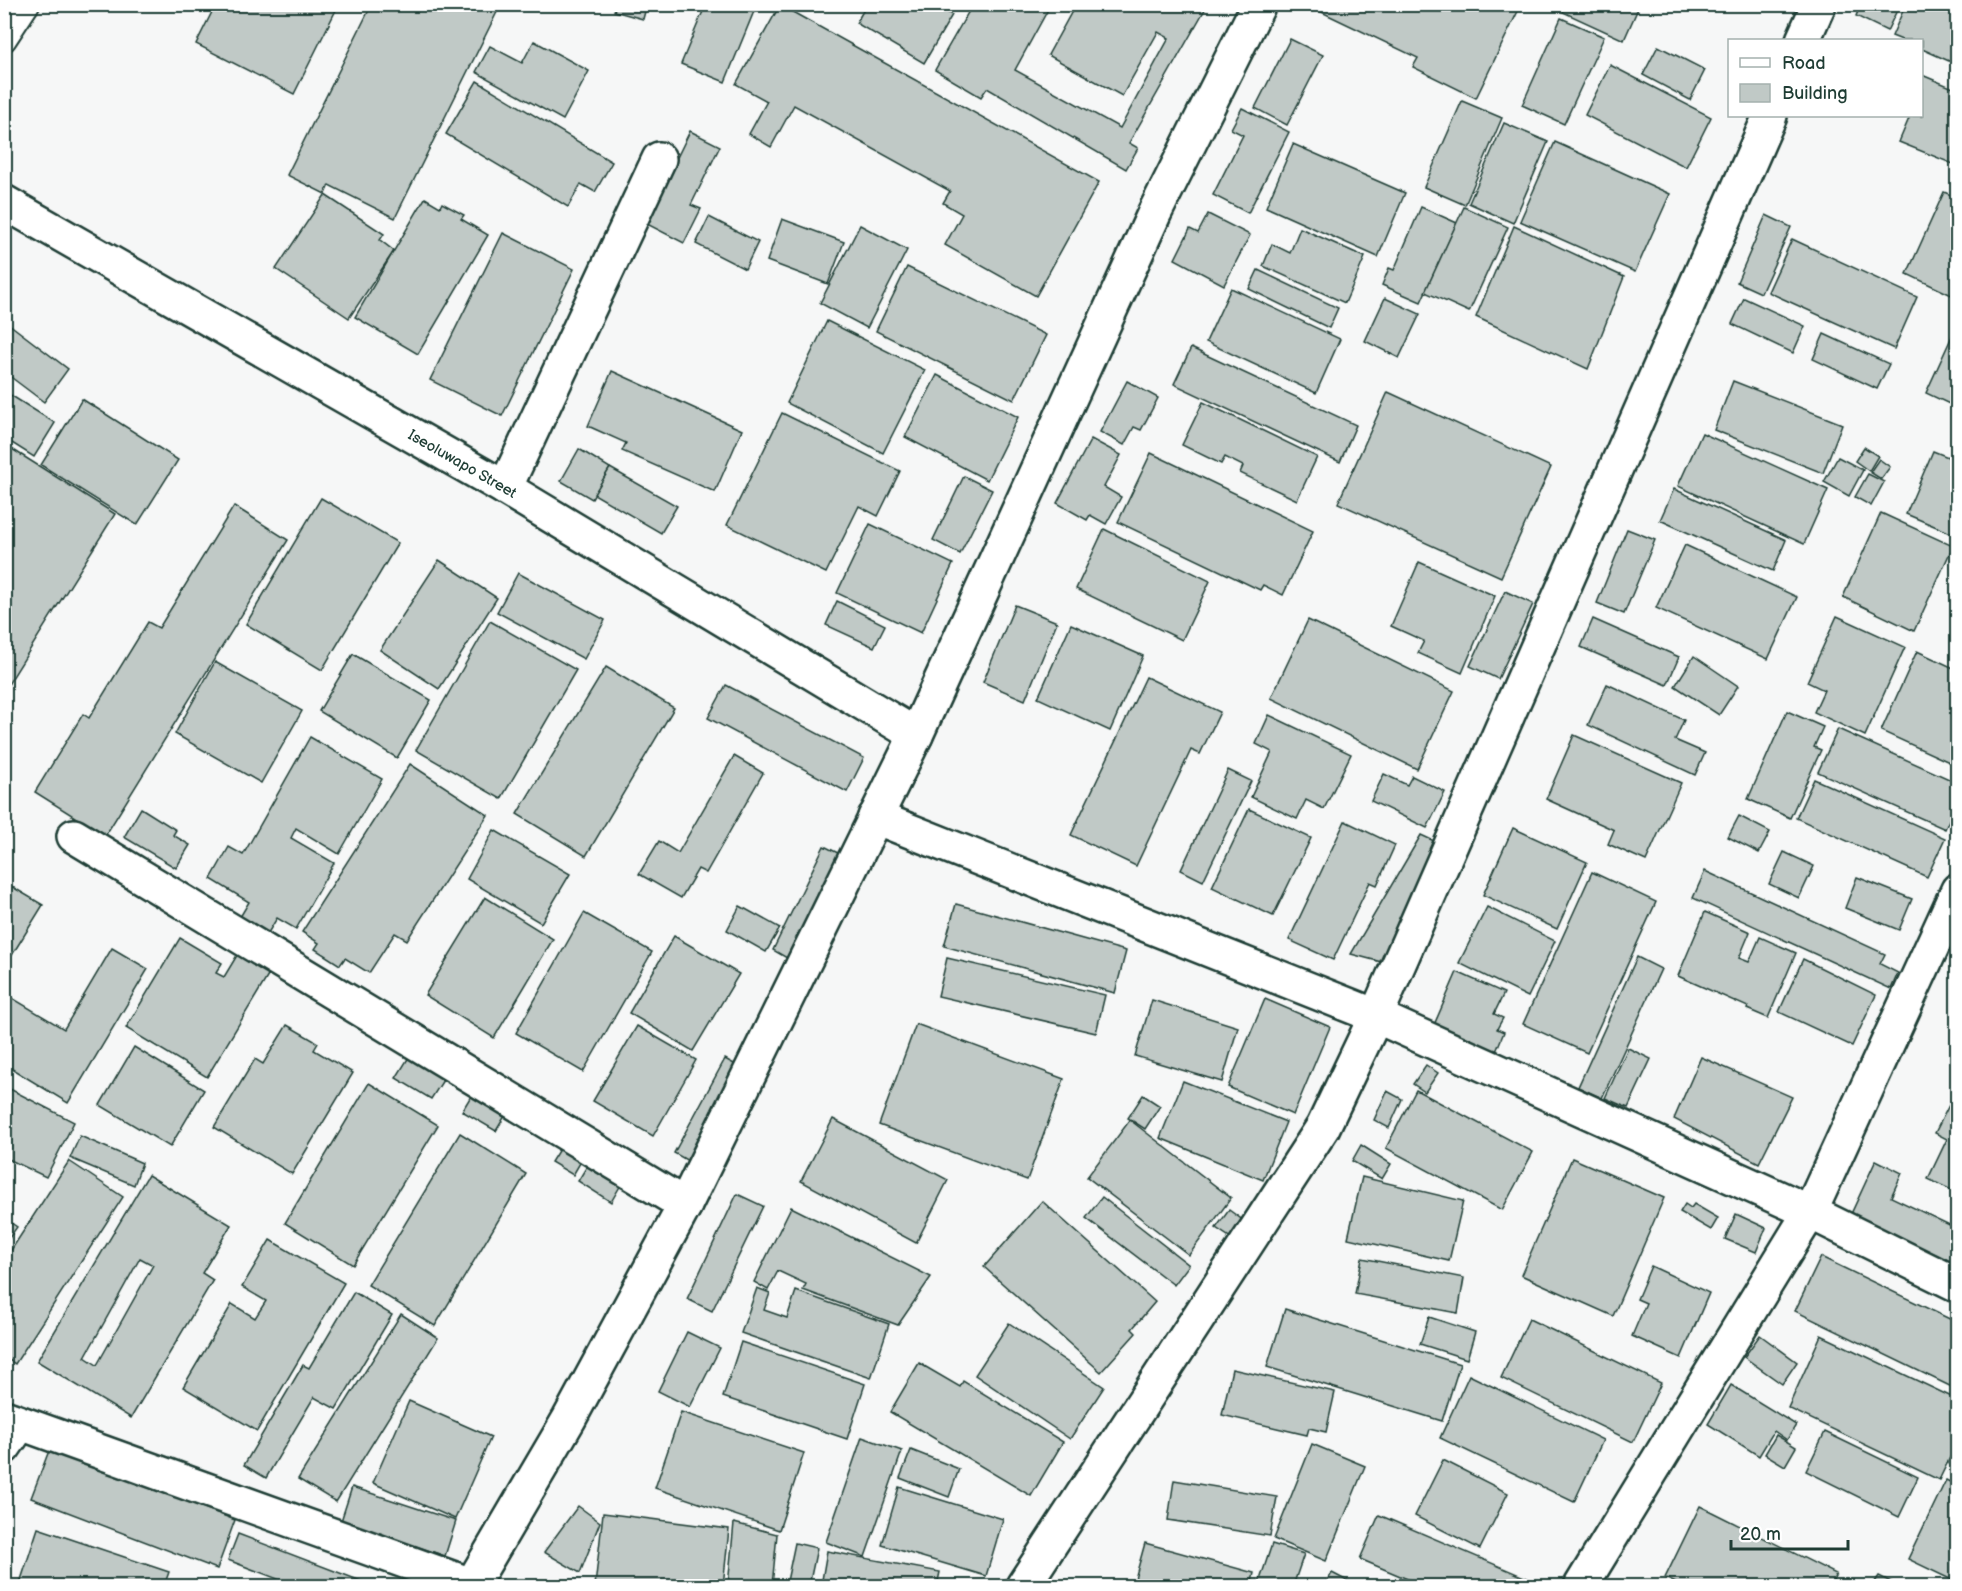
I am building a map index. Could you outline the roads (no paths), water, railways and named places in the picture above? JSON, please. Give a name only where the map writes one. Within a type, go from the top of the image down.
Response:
[{"type":"street","points":[[10,1429],[471,1586],[569,1419],[685,1205],[916,735],[1150,222],[1259,4]]},
{"type":"street","points":[[1803,39],[1819,4]]},
{"type":"street","points":[[1023,1587],[1323,1127],[1376,1016],[1770,117]]},
{"type":"street","points":[[505,488],[659,159]]},
{"type":"street","name":"Iseoluwapo Street","points":[[4,202],[505,488],[916,735]]},
{"type":"street","points":[[875,817],[1376,1016],[1810,1212],[1958,1285]]},
{"type":"street","points":[[74,836],[685,1205]]},
{"type":"street","points":[[1581,1587],[1810,1212],[1958,890]]},
{"type":"lane","points":[[4,39],[27,4]]}]
